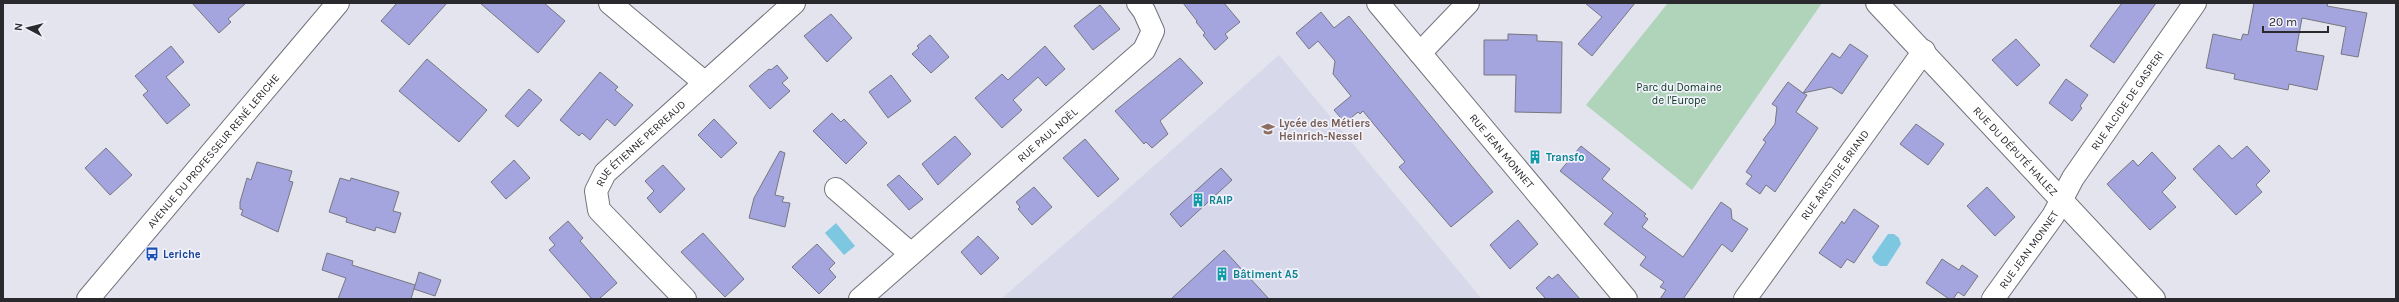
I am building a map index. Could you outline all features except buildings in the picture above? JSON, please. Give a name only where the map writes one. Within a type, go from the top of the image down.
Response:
[{"type":"street","name":"AVENUE DU PROFESSEUR RENÉ LERICHE","points":[[88,299],[338,3]]},
{"type":"street","points":[[610,3],[705,83]]},
{"type":"street","name":"RUE ÉTIENNE PERREAUD","points":[[685,299],[599,210],[596,191],[605,173],[794,3]]},
{"type":"street","name":"RUE PAUL NOËL","points":[[860,299],[1144,50],[1152,31],[1144,10],[1138,3]]},
{"type":"street","name":"RUE JEAN MONNET","points":[[1378,3],[1626,299]]},
{"type":"street","points":[[1420,53],[1468,3]]},
{"type":"street","name":"RUE DU DÉPUTÉ HALLEZ","points":[[1877,3],[1924,51],[2154,299]]},
{"type":"street","name":"RUE ALCIDE DE GASPERI","points":[[2061,198],[2073,178],[2195,3]]},
{"type":"street","name":"RUE ARISTIDE BRIAND","points":[[1745,299],[1924,51]]},
{"type":"street","points":[[836,189],[910,254]]},
{"type":"street","name":"RUE JEAN MONNET","points":[[1993,299],[2053,216],[2061,198]]},
{"type":"shaded area","name":"Lycée des Métiers Heinrich-Nessel","points":[[1279,55],[1482,299],[1001,299],[1112,203]]},
{"type":"green space","name":"Parc du Domaine de l'Europe","points":[[1668,3],[1822,3],[1692,190],[1586,105]]},
{"type":"water","points":[[836,223],[855,246],[844,255],[825,233]]},
{"type":"water","points":[[1888,234],[1894,234],[1899,238],[1901,244],[1887,266],[1880,266],[1874,262],[1872,257]]},
{"type":"place","name":"Lycée des Métiers Heinrich-Nessel","points":[[1268,129]]},
{"type":"place","name":"Transfo","points":[[1535,157]]},
{"type":"place","name":"RAIP","points":[[1198,200]]},
{"type":"place","name":"Leriche","points":[[152,254]]},
{"type":"place","name":"Bâtiment A5","points":[[1222,274]]}]
